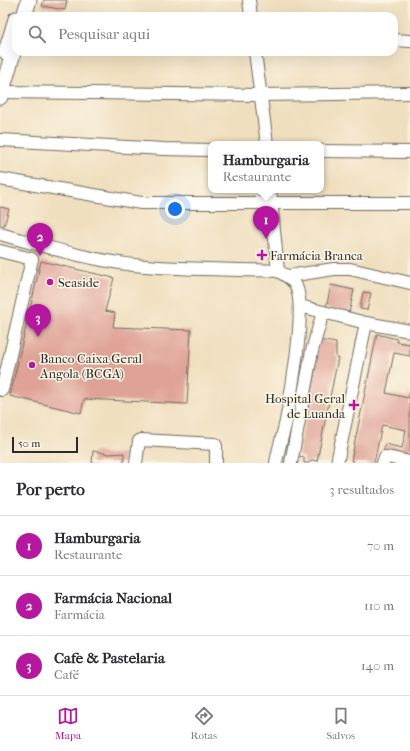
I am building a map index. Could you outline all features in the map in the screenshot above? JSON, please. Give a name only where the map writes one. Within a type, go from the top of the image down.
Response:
[{"type":"main road","points":[[18,12],[22,0]]},
{"type":"main road","points":[[25,12],[29,0]]},
{"type":"main road","points":[[0,72],[12,32]]},
{"type":"main road","points":[[1,94],[12,56]]},
{"type":"street","points":[[250,0],[251,12]]},
{"type":"street","points":[[398,40],[410,40]]},
{"type":"street","points":[[255,56],[267,141]]},
{"type":"street","points":[[1,94],[260,95],[410,93]]},
{"type":"street","points":[[0,140],[208,150]]},
{"type":"street","points":[[324,151],[410,152]]},
{"type":"street","points":[[0,179],[141,203],[410,203]]},
{"type":"street","points":[[270,193],[283,274],[296,286],[300,306],[300,328],[292,384],[286,421],[276,463]]},
{"type":"street","points":[[0,234],[97,259],[132,265],[283,274],[350,269],[410,283]]},
{"type":"street","points":[[0,251],[32,259],[2,390],[0,389]]},
{"type":"street","points":[[300,306],[366,323],[410,331]]},
{"type":"street","points":[[291,463],[312,351],[323,312]]},
{"type":"street","points":[[337,463],[366,323]]},
{"type":"street","points":[[136,463],[138,444],[139,441],[142,440],[214,444],[216,446],[216,463]]},
{"type":"street","points":[[383,463],[385,457],[387,456],[410,462]]},
{"type":"building","points":[[44,0],[67,0],[65,10],[42,6]]},
{"type":"building","points":[[0,207],[9,209],[4,226],[0,225]]},
{"type":"building","points":[[41,261],[114,278],[105,311],[115,313],[113,327],[191,330],[187,404],[84,399],[81,413],[10,396]]},
{"type":"building","points":[[331,285],[354,290],[349,313],[326,308]]},
{"type":"building","points":[[363,292],[371,293],[367,310],[360,309]]},
{"type":"building","points":[[377,334],[397,339],[397,342],[410,344],[410,356],[394,353],[386,393],[408,398],[410,391],[410,457],[383,452],[385,444],[402,448],[406,430],[382,425],[374,463],[353,463],[353,461],[351,461]]},
{"type":"building","points":[[319,340],[336,343],[336,357],[338,358],[317,461],[312,460],[309,463],[304,463],[304,457],[298,456],[316,366],[314,366]]},
{"type":"building","points":[[93,451],[109,454],[124,453],[124,463],[92,463]]},
{"type":"place","name":"Hamburgaria","points":[[266,239]]},
{"type":"place","name":"Farmácia Branca","points":[[262,255]]},
{"type":"place","name":"Farmácia Nacional","points":[[40,256]]},
{"type":"place","name":"Seaside","points":[[50,282]]},
{"type":"place","name":"Cafe & Pastelaria","points":[[38,337]]},
{"type":"place","name":"Banco Caixa Geral Angola (BCGA)","points":[[32,365]]},
{"type":"place","name":"Hospital Geral de Luanda","points":[[354,405]]}]
